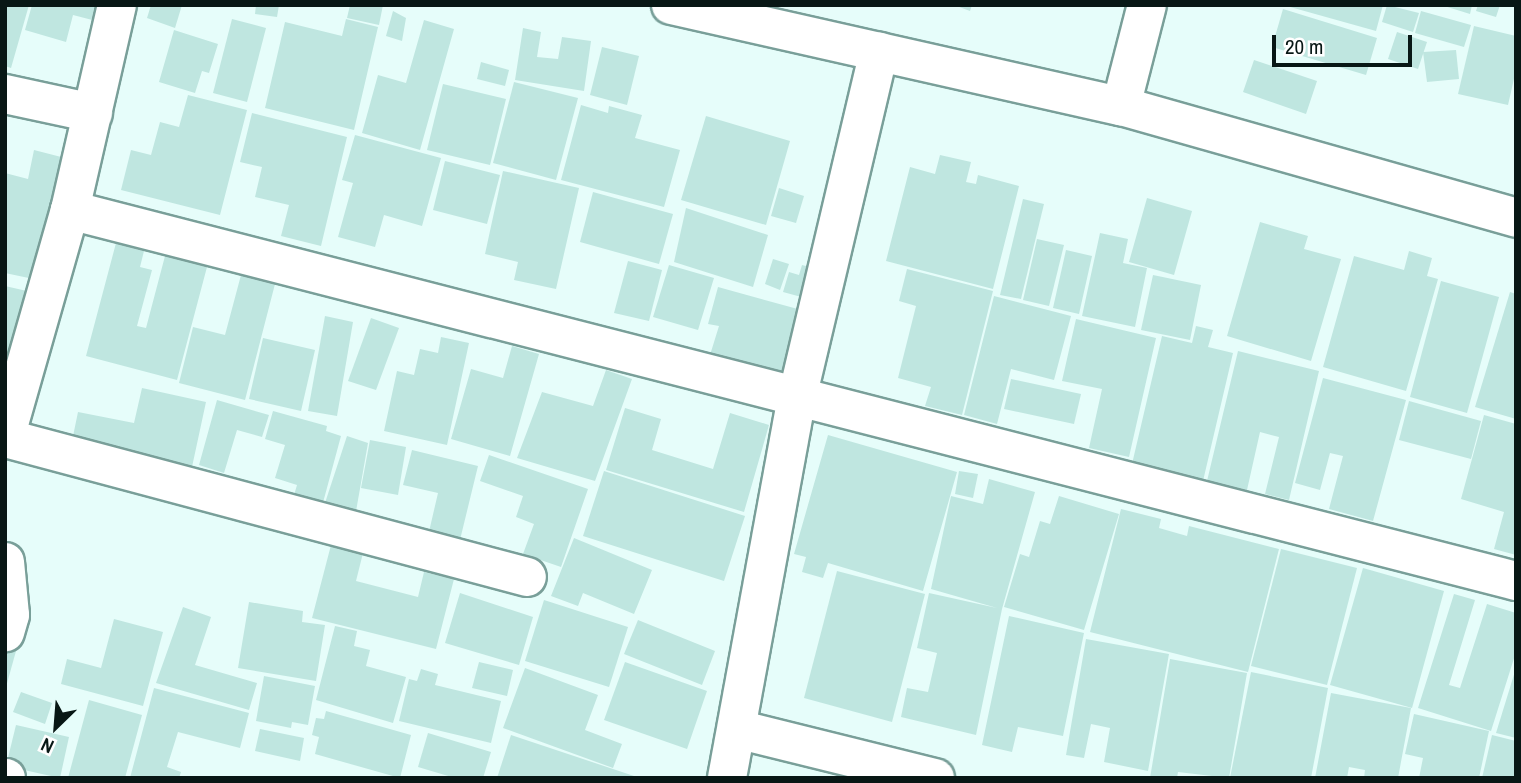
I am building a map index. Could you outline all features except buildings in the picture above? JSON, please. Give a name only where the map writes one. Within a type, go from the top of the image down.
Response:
[{"type":"street","points":[[117,5],[70,210],[5,438],[527,577]]},
{"type":"street","points":[[671,5],[733,13],[879,52],[1121,106],[1516,218]]},
{"type":"street","points":[[1121,106],[1147,5]]},
{"type":"street","points":[[727,778],[797,398],[879,52]]},
{"type":"street","points":[[5,94],[93,113]]},
{"type":"street","points":[[70,210],[1516,582]]},
{"type":"street","points":[[5,562],[10,615],[5,632]]},
{"type":"street","points":[[737,729],[935,778]]}]
